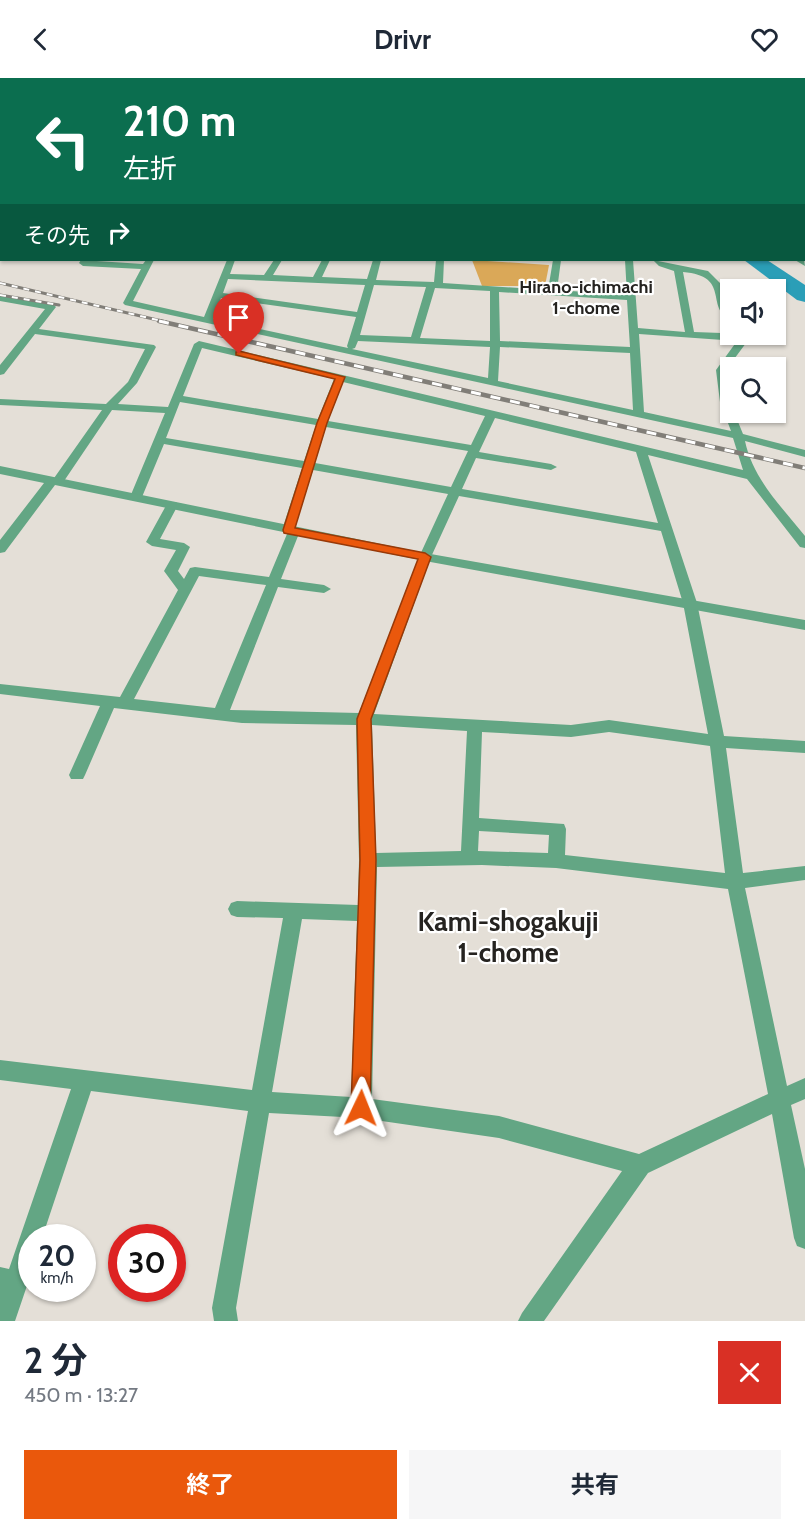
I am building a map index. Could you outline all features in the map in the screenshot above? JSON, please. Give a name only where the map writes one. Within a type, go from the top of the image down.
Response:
[{"type":"street","points":[[84,261],[83,263],[148,263],[128,303],[738,436],[805,454]]},
{"type":"street","points":[[208,320],[231,261]]},
{"type":"street","points":[[267,278],[277,261]]},
{"type":"street","points":[[316,280],[326,261]]},
{"type":"street","points":[[350,352],[377,261]]},
{"type":"street","points":[[415,340],[435,285],[440,261]]},
{"type":"street","points":[[552,292],[557,261]]},
{"type":"street","points":[[628,261],[639,414]]},
{"type":"street","points":[[658,261],[669,268],[705,273],[719,287]]},
{"type":"street","points":[[678,269],[690,335]]},
{"type":"street","points":[[224,276],[494,288],[632,298]]},
{"type":"street","points":[[493,384],[494,288]]},
{"type":"street","points":[[217,295],[360,315]]},
{"type":"street","points":[[0,298],[51,307],[0,372]]},
{"type":"street","points":[[0,549],[55,481],[109,408],[132,383],[151,347],[32,331]]},
{"type":"street","points":[[634,331],[720,336]]},
{"type":"street","points":[[354,338],[635,350]]},
{"type":"street","points":[[136,497],[199,344],[751,476]]},
{"type":"street","points":[[738,345],[721,370],[725,402],[738,436],[743,459],[751,476],[805,544]]},
{"type":"street","points":[[220,715],[273,583],[291,531],[322,423],[340,377]]},
{"type":"street","points":[[176,398],[322,423],[551,467]]},
{"type":"street","points":[[0,402],[171,410]]},
{"type":"street","points":[[361,1108],[368,860],[364,719],[425,557],[491,414]]},
{"type":"street","points":[[161,440],[665,528]]},
{"type":"street","points":[[641,451],[690,603],[717,741],[735,882],[778,1101],[800,1180],[805,1238]]},
{"type":"street","points":[[0,470],[425,557],[805,625]]},
{"type":"street","points":[[172,505],[152,542],[184,547],[171,570],[185,590]]},
{"type":"street","points":[[77,775],[195,571],[324,589]]},
{"type":"street","points":[[0,689],[220,715],[364,719],[571,731],[609,726],[717,741],[805,747]]},
{"type":"street","points":[[469,858],[475,726]]},
{"type":"street","points":[[471,824],[558,829],[556,861]]},
{"type":"street","points":[[368,860],[469,858],[556,861],[735,882],[805,873]]},
{"type":"street","points":[[237,909],[367,913]]},
{"type":"street","points":[[226,1321],[224,1308],[294,910]]},
{"type":"street","points":[[0,1070],[262,1102],[361,1108],[499,1126],[640,1165]]},
{"type":"street","points":[[3,1321],[8,1281],[84,1080]]},
{"type":"street","points":[[530,1321],[640,1165],[805,1089]]},
{"type":"shaded area","points":[[472,261],[549,265],[545,286],[482,286]]},
{"type":"waterway","points":[[755,261],[805,295]]},
{"type":"railway","points":[[0,283],[166,322]]},
{"type":"railway","points":[[0,295],[59,305]]},
{"type":"railway","points":[[159,321],[805,468]]},
{"type":"district","name":"Hirano-ichimachi 1-chome","points":[[586,297]]},
{"type":"district","name":"Kami-shogakuji 1-chome","points":[[508,936]]},
{"type":"route","points":[[239,354],[340,377],[322,423],[288,530],[425,557],[364,719],[368,860],[361,1108]]}]
